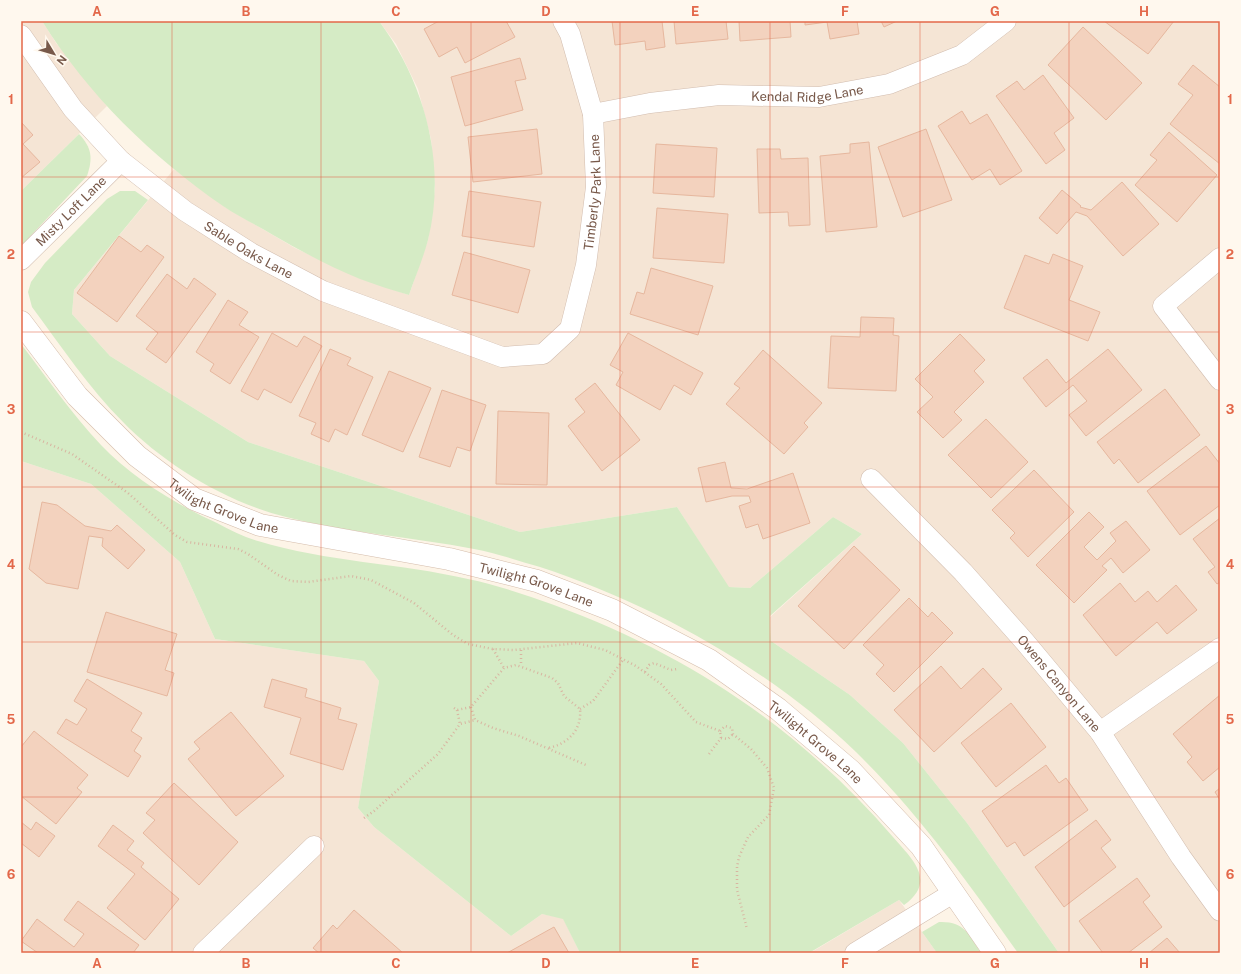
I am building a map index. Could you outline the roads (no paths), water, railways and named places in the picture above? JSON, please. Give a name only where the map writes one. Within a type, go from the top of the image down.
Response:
[{"type":"street","name":"Timberly Park Lane","points":[[544,354],[570,329],[586,265],[596,187],[592,114],[570,34],[563,21]]},
{"type":"street","name":"Kendal Ridge Lane","points":[[592,114],[650,103],[719,95],[819,97],[889,84],[962,55],[1006,21]]},
{"type":"street","name":"Sable Oaks Lane","points":[[21,35],[73,109],[121,161],[192,215],[251,254],[323,291],[502,357],[544,354]]},
{"type":"street","name":"Misty Loft Lane","points":[[21,260],[121,161]]},
{"type":"street","points":[[1220,258],[1163,306],[1220,380]]},
{"type":"street","name":"Twilight Grove Lane","points":[[21,322],[78,396],[137,456],[194,499],[260,525],[449,559],[537,581],[612,610],[709,660],[778,710],[851,771],[921,846],[995,953]]},
{"type":"street","name":"Owens Canyon Lane","points":[[871,480],[963,572],[1025,642],[1100,732],[1181,857],[1220,910]]},
{"type":"street","points":[[1100,732],[1220,648]]},
{"type":"street","points":[[203,953],[314,846]]},
{"type":"street","points":[[856,953],[953,893]]}]
